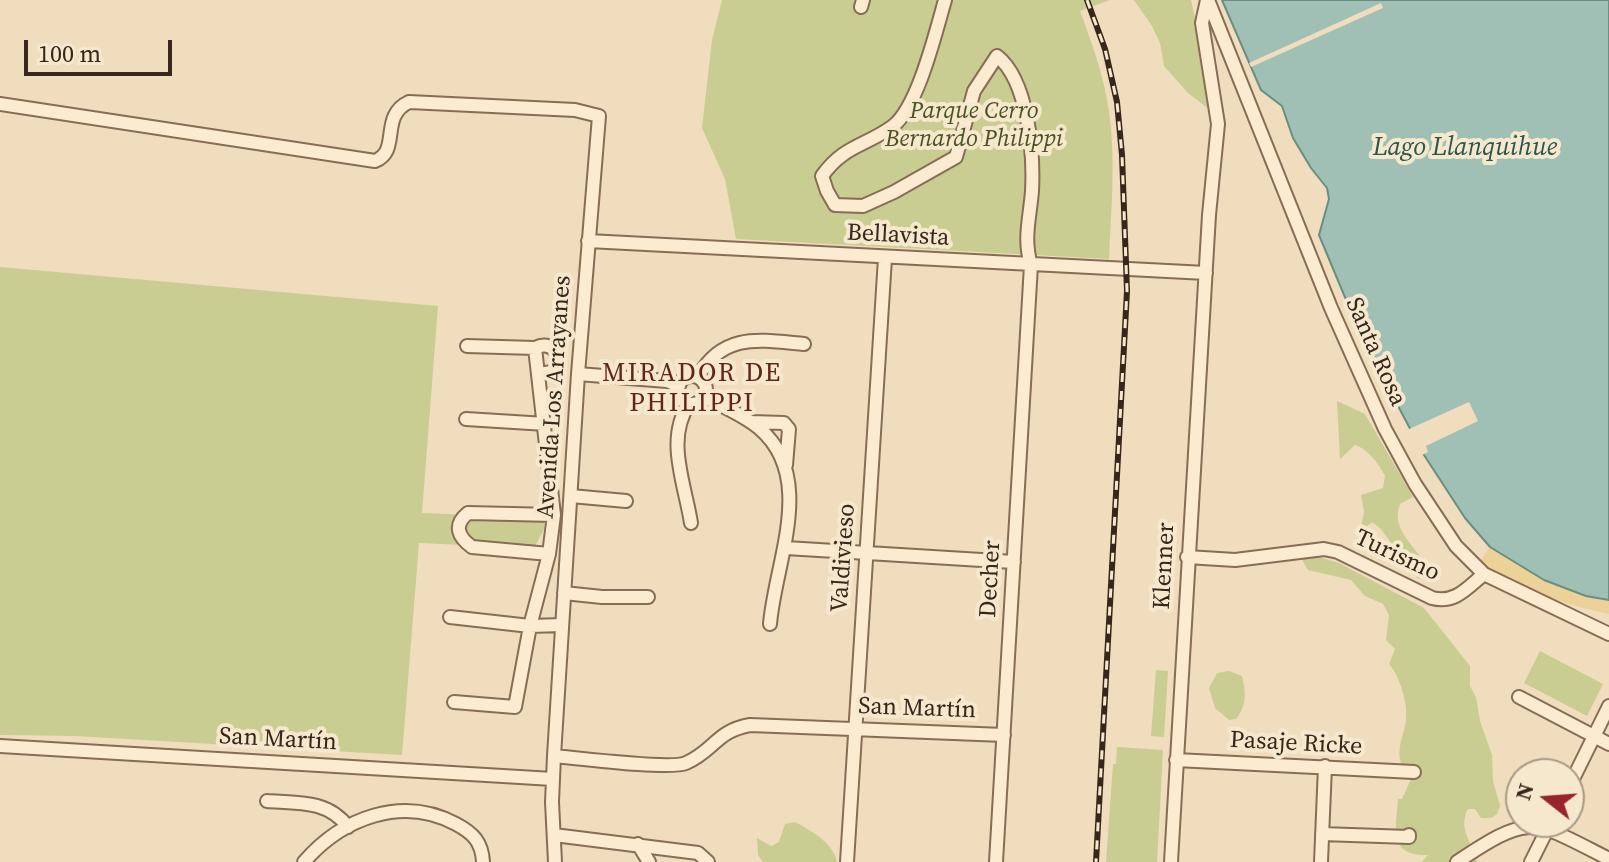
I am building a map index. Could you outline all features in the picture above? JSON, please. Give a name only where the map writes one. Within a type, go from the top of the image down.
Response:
[{"type":"street","name":"Decher","points":[[945,0],[929,56],[905,112],[895,125],[832,161],[822,176],[835,205],[863,206],[894,192],[956,157],[974,91],[997,56],[1015,77],[1025,113],[1032,171],[1025,246],[1031,265],[996,862]]},
{"type":"street","name":"Klenner","points":[[1171,862],[1187,557],[1218,124],[1202,23],[1208,0]]},
{"type":"street","name":"Santa Rosa","points":[[1208,0],[1331,308],[1385,429],[1415,484],[1456,546],[1484,574],[1609,634]]},
{"type":"street","name":"Avenida Los Arrayanes","points":[[0,104],[375,161],[388,150],[392,117],[399,106],[409,102],[575,110],[599,116],[578,374],[554,756],[555,862]]},
{"type":"street","name":"Bellavista","points":[[588,241],[1206,273]]},
{"type":"street","name":"Valdivieso","points":[[847,862],[885,258]]},
{"type":"street","name":"Decher","points":[[1030,299],[1048,266]]},
{"type":"street","points":[[698,377],[712,357],[733,344],[761,340],[804,344]]},
{"type":"street","points":[[467,346],[550,347],[558,361],[552,372],[539,374]]},
{"type":"street","points":[[454,702],[515,707],[530,626],[549,554],[554,515],[535,348]]},
{"type":"street","points":[[578,374],[667,381],[679,386]]},
{"type":"street","points":[[689,404],[679,395],[679,386],[684,378],[698,377],[706,385],[705,397],[700,402],[689,404],[680,417],[676,449],[691,523]]},
{"type":"street","points":[[705,397],[751,422],[772,442],[786,467]]},
{"type":"street","points":[[466,419],[546,424]]},
{"type":"street","points":[[751,422],[784,423],[789,429],[786,548],[772,599],[770,624]]},
{"type":"street","points":[[571,496],[626,501]]},
{"type":"street","points":[[549,554],[472,547],[462,540],[458,531],[459,522],[468,513],[554,515]]},
{"type":"street","points":[[786,548],[1014,562]]},
{"type":"street","name":"Turismo","points":[[1187,557],[1235,560],[1324,549],[1338,552],[1442,600],[1457,597],[1484,574]]},
{"type":"street","points":[[564,593],[648,597]]},
{"type":"street","points":[[450,617],[530,626],[562,625]]},
{"type":"street","points":[[1582,621],[1609,627]]},
{"type":"street","points":[[1519,697],[1609,744]]},
{"type":"street","points":[[1583,758],[1609,706]]},
{"type":"street","name":"San Martín","points":[[554,756],[676,765],[700,755],[725,732],[750,725],[1004,735]]},
{"type":"street","name":"San Martín","points":[[0,746],[553,779]]},
{"type":"street","name":"Pasaje Ricke","points":[[1176,760],[1414,772]]},
{"type":"street","points":[[1321,862],[1325,766]]},
{"type":"street","points":[[267,801],[320,805],[338,814],[348,827]]},
{"type":"street","points":[[304,862],[328,838],[348,827],[381,813],[408,810],[441,817],[475,835],[483,862]]},
{"type":"street","points":[[1457,862],[1505,832]]},
{"type":"street","points":[[1322,834],[1409,835]]},
{"type":"street","points":[[554,835],[698,853],[708,862]]},
{"type":"street","points":[[1531,862],[1543,838]]},
{"type":"street","points":[[1573,838],[1609,859]]},
{"type":"street","points":[[638,844],[649,862]]},
{"type":"green space","name":"Parque Cerro Bernardo Philippi","points":[[722,0],[1110,0],[1080,11],[1101,73],[1109,111],[1113,166],[1109,259],[736,239],[725,179],[702,128],[712,40]]},
{"type":"green space","points":[[1134,0],[1191,0],[1213,100],[1210,110],[1188,93],[1164,66],[1160,43]]},
{"type":"green space","points":[[0,267],[438,306],[422,513],[545,518],[544,529],[534,548],[419,543],[402,755],[75,736],[0,735]]},
{"type":"green space","points":[[1337,401],[1365,414],[1413,497],[1400,504],[1398,516],[1404,535],[1422,559],[1426,577],[1418,579],[1380,528],[1372,522],[1360,532],[1364,512],[1361,495],[1383,488],[1385,476],[1373,458],[1355,445],[1340,459]]},
{"type":"green space","points":[[1316,556],[1339,563],[1424,608],[1470,666],[1470,686],[1492,755],[1493,781],[1500,806],[1491,818],[1481,818],[1475,809],[1468,809],[1465,816],[1465,830],[1477,862],[1422,862],[1428,855],[1415,854],[1400,846],[1396,830],[1398,799],[1402,799],[1411,779],[1400,757],[1406,713],[1400,683],[1389,664],[1395,649],[1386,640],[1389,615],[1383,604],[1365,596],[1351,580],[1308,570],[1301,558]]},
{"type":"green space","points":[[1540,651],[1603,684],[1587,716],[1524,683]]},
{"type":"green space","points":[[1156,670],[1168,671],[1164,737],[1151,736]]},
{"type":"green space","points":[[1229,671],[1242,676],[1245,693],[1240,714],[1236,719],[1229,720],[1215,708],[1209,688],[1217,673]]},
{"type":"green space","points":[[1117,747],[1163,750],[1157,862],[1106,862]]},
{"type":"green space","points":[[795,822],[826,843],[837,862],[763,862],[758,855],[757,838],[771,846],[779,842],[785,824]]},
{"type":"sand","points":[[1490,547],[1562,586],[1609,600],[1609,614],[1559,601],[1507,580],[1479,562]]},
{"type":"water","name":"Lago Llanquihue","points":[[1222,0],[1609,0],[1609,600],[1586,596],[1544,580],[1490,547],[1465,518],[1424,455],[1362,338],[1319,235],[1329,199],[1327,188],[1293,138],[1282,106],[1261,90]]},
{"type":"pier","points":[[1381,3],[1383,8],[1251,67],[1249,63]]},
{"type":"pier","points":[[1469,402],[1478,421],[1426,446],[1428,452],[1420,456],[1407,430]]},
{"type":"railway","points":[[1087,0],[1105,49],[1117,102],[1127,291],[1096,862]]},
{"type":"district","name":"MIRADOR DE PHILIPPI","points":[[692,389]]}]
